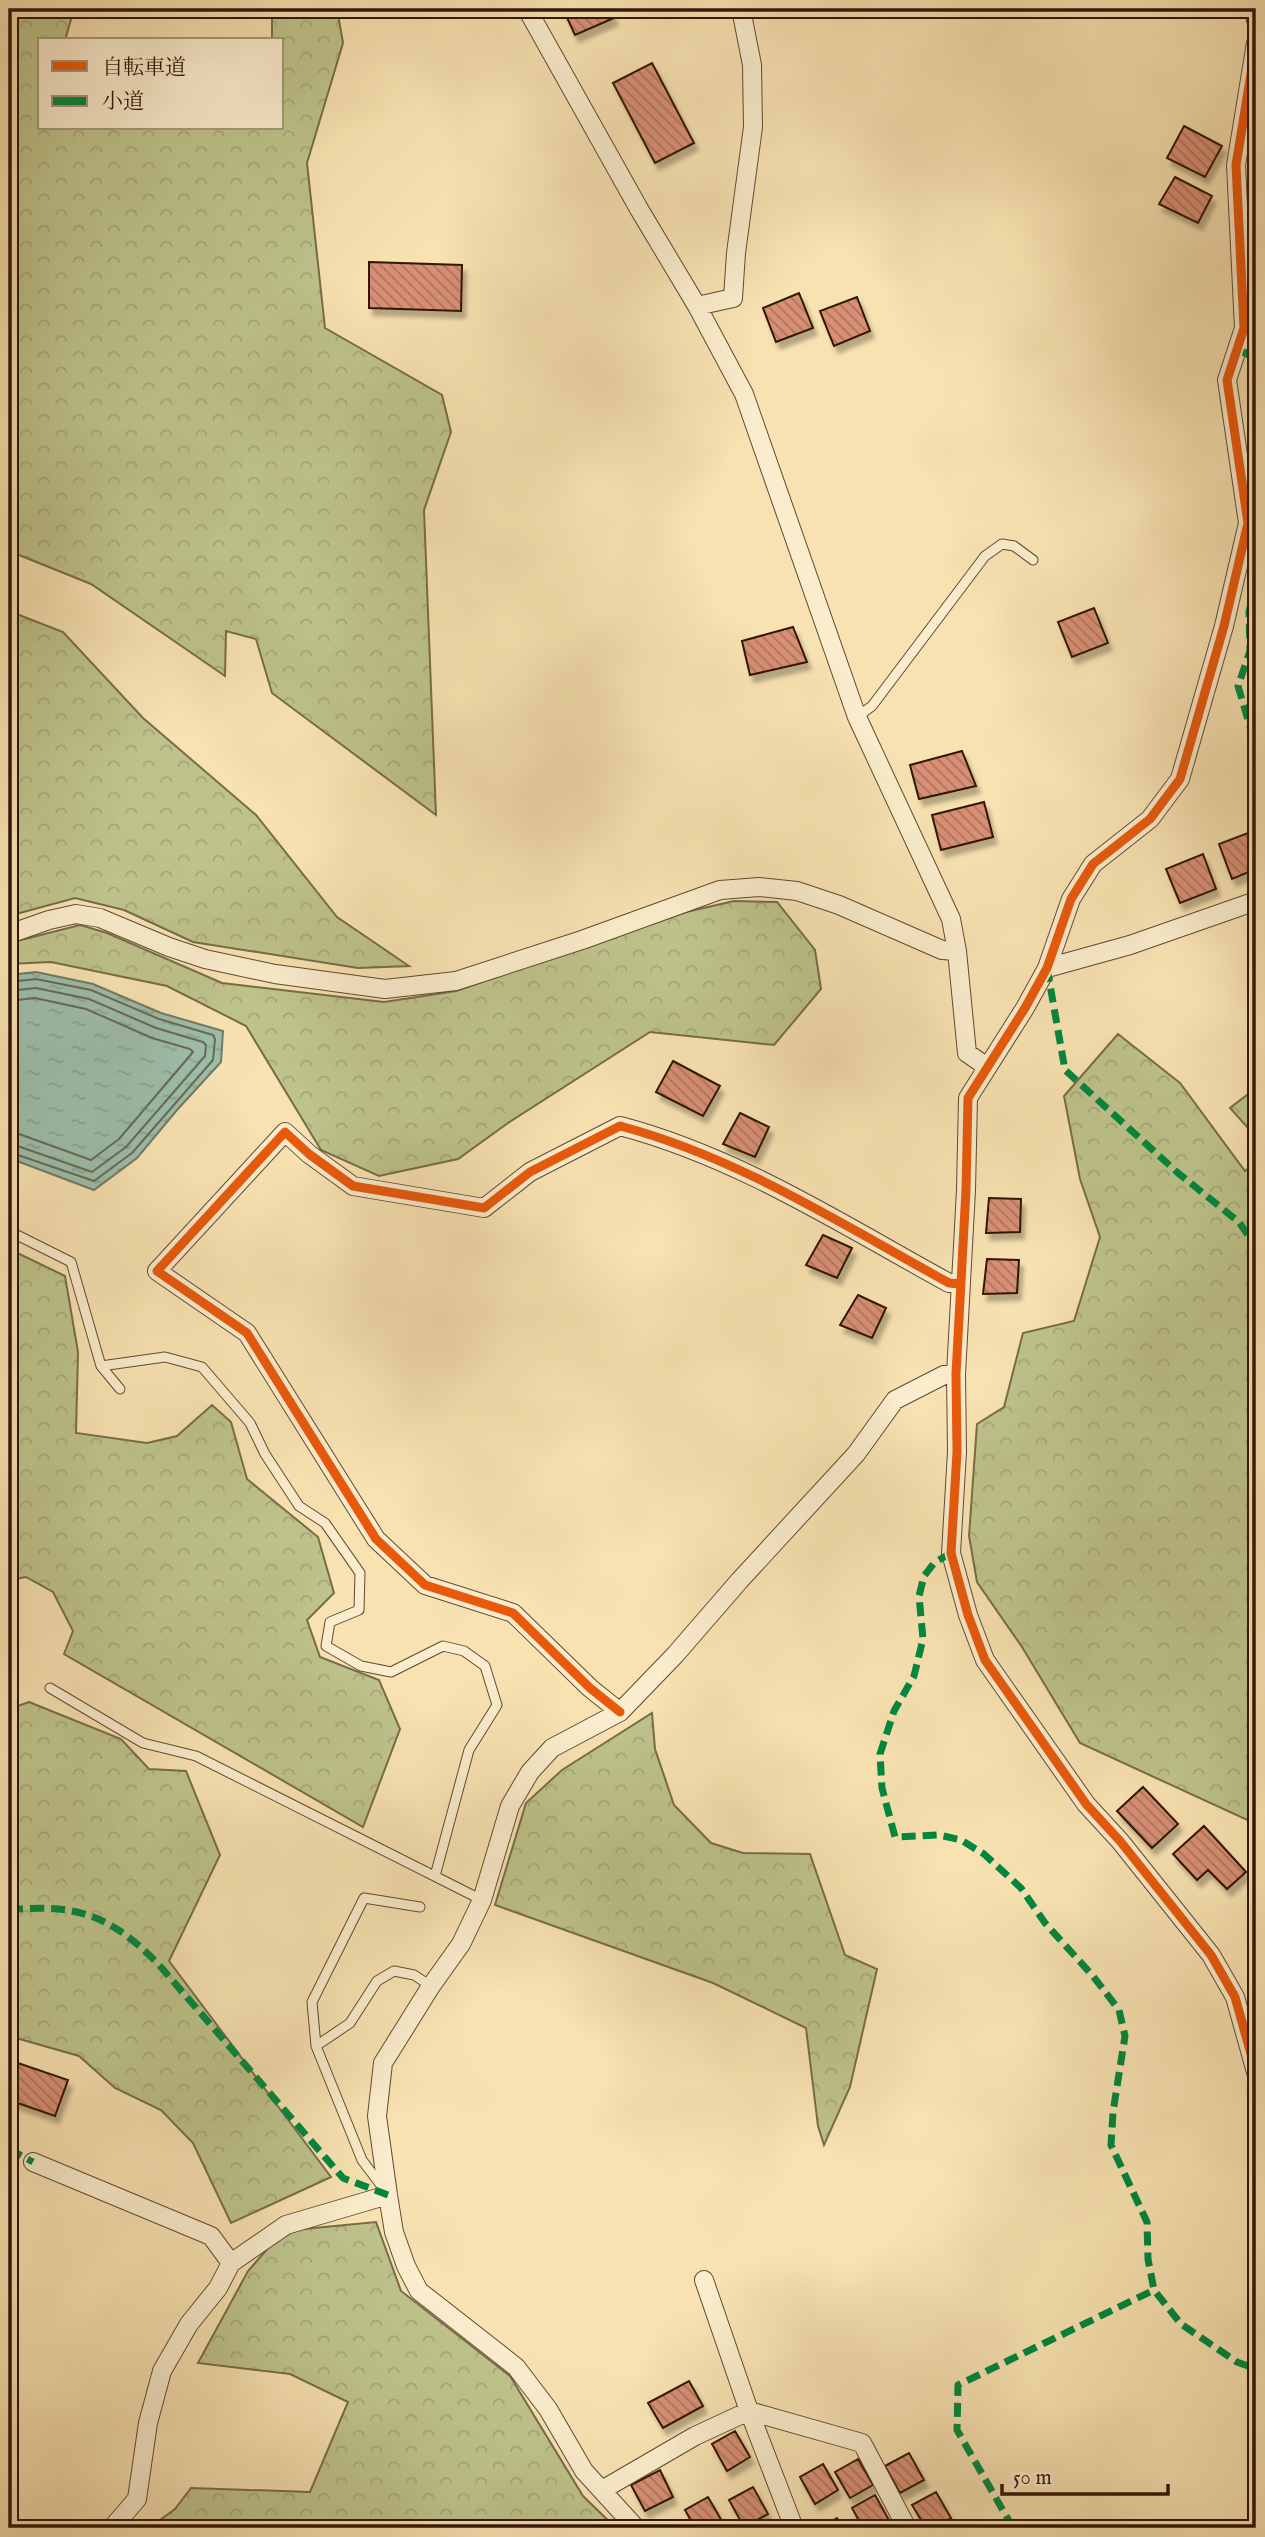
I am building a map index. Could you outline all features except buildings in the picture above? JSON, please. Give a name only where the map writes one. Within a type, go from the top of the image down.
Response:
[{"type":"street","points":[[527,9],[639,209],[697,306],[744,394],[857,717],[951,919],[957,951],[967,1054],[987,1067]]},
{"type":"street","points":[[697,306],[733,298],[736,253],[753,127],[752,65],[741,9]]},
{"type":"street","points":[[1254,9],[1256,20]]},
{"type":"street","points":[[1256,43],[1236,165],[1250,324],[1227,380],[1248,523],[1224,626],[1180,779],[1150,819],[1093,864],[1071,899],[1047,968],[968,1098],[956,1374],[957,1452],[951,1553],[968,1615],[985,1660],[1086,1804],[1120,1841],[1211,1955],[1235,1997],[1256,2072]]},
{"type":"street","points":[[9,934],[76,914],[100,918],[205,959],[275,974],[385,989],[456,981],[582,940],[720,890],[759,887],[797,891],[839,905],[942,950],[957,951]]},
{"type":"street","points":[[1047,968],[1130,944],[1256,901]]},
{"type":"street","points":[[620,1712],[590,1688],[513,1613],[425,1585],[376,1539],[247,1333],[158,1271],[285,1132],[309,1154],[353,1186],[484,1208],[530,1172],[620,1126],[665,1138],[762,1181],[949,1283],[961,1284]]},
{"type":"street","points":[[636,2528],[584,2471],[548,2409],[516,2367],[419,2291],[406,2266],[394,2232],[388,2195],[377,2116],[383,2063],[461,1944],[482,1900],[510,1806],[530,1772],[552,1748],[620,1712],[675,1655],[856,1454],[895,1400],[944,1375],[956,1374]]},
{"type":"street","points":[[33,2162],[211,2236],[230,2263]]},
{"type":"street","points":[[112,2528],[136,2499],[148,2423],[162,2371],[189,2324],[218,2288],[230,2263],[286,2225],[388,2195]]},
{"type":"street","points":[[704,2280],[749,2411],[794,2528]]},
{"type":"street","points":[[602,2490],[695,2436],[749,2411],[862,2443],[907,2528]]},
{"type":"lane","points":[[857,717],[872,706],[985,555],[1002,544],[1014,546],[1033,560]]},
{"type":"lane","points":[[9,1231],[71,1262],[101,1366],[120,1389]]},
{"type":"lane","points":[[101,1366],[165,1357],[202,1367],[250,1423],[265,1454],[299,1506],[325,1523],[360,1573],[359,1610],[330,1622],[326,1646],[361,1666],[391,1672],[443,1646],[464,1651],[485,1666],[497,1705],[470,1750],[435,1876]]},
{"type":"lane","points":[[50,1688],[144,1743],[196,1756],[482,1900]]},
{"type":"lane","points":[[388,2195],[362,2160],[316,2046],[312,2002],[364,1898],[420,1907]]},
{"type":"lane","points":[[316,2046],[350,2022],[377,1981],[394,1971],[414,1975],[431,1986]]},
{"type":"green space","points":[[9,9],[74,9],[66,38],[38,38],[38,130],[284,130],[284,38],[272,38],[272,9],[337,9],[343,43],[307,163],[325,328],[442,395],[451,432],[424,510],[436,815],[272,693],[256,639],[226,631],[225,676],[91,584],[9,551]]},
{"type":"green space","points":[[9,611],[63,632],[143,718],[256,815],[337,917],[409,966],[358,968],[193,942],[124,910],[75,898],[9,916]]},
{"type":"green space","points":[[734,901],[777,902],[815,950],[821,989],[774,1045],[650,1032],[508,1123],[458,1159],[379,1176],[321,1150],[246,1026],[167,986],[51,962],[9,964],[9,943],[80,925],[107,933],[222,983],[384,1002],[456,991],[686,912]]},
{"type":"green space","points":[[1118,1034],[1180,1083],[1245,1171],[1256,1162],[1256,1824],[1080,1743],[1022,1647],[977,1582],[969,1536],[977,1424],[1004,1407],[1023,1333],[1074,1321],[1100,1237],[1080,1179],[1064,1096]]},
{"type":"green space","points":[[1256,1088],[1256,1137],[1230,1108]]},
{"type":"green space","points":[[9,1249],[65,1276],[78,1352],[76,1433],[147,1443],[177,1436],[212,1405],[231,1422],[247,1479],[318,1537],[334,1593],[307,1620],[320,1657],[379,1680],[400,1729],[363,1827],[64,1654],[73,1631],[53,1592],[26,1577],[9,1580]]},
{"type":"green space","points":[[29,1702],[121,1739],[149,1769],[186,1771],[220,1855],[169,1961],[331,2177],[231,2223],[193,2143],[161,2110],[115,2088],[79,2056],[9,2036],[9,1709]]},
{"type":"green space","points":[[652,1713],[655,1749],[674,1805],[711,1843],[743,1853],[810,1854],[845,1955],[877,1969],[850,2087],[824,2145],[818,2126],[806,2028],[713,1983],[495,1905],[526,1803],[562,1770]]},
{"type":"green space","points":[[376,2222],[401,2291],[510,2376],[583,2496],[616,2528],[149,2528],[175,2509],[191,2488],[310,2492],[348,2402],[290,2374],[198,2363],[248,2271],[283,2231]]},
{"type":"water","points":[[36,972],[93,984],[161,1013],[223,1031],[221,1062],[137,1158],[94,1190],[9,1158],[9,975]]},
{"type":"marked path","points":[[1237,349],[1249,355],[1256,367]]},
{"type":"marked path","points":[[1249,527],[1256,549]]},
{"type":"marked path","points":[[1256,583],[1249,612],[1250,651],[1238,686],[1256,747]]},
{"type":"marked path","points":[[1047,968],[1065,1070],[1178,1173],[1239,1222],[1256,1247]]},
{"type":"marked path","points":[[951,1553],[934,1563],[924,1576],[919,1596],[923,1639],[914,1676],[894,1711],[880,1754],[882,1788],[895,1837],[939,1835],[961,1840],[984,1854],[1021,1888],[1045,1923],[1093,1976],[1119,2010],[1125,2036],[1113,2112],[1111,2145],[1147,2222],[1148,2259],[1154,2290],[1181,2324],[1237,2362],[1256,2369]]},
{"type":"marked path","points":[[9,1910],[33,1908],[74,1911],[109,1924],[126,1935],[160,1966],[343,2178],[388,2195]]},
{"type":"marked path","points":[[9,2149],[33,2162]]},
{"type":"marked path","points":[[1013,2528],[957,2430],[958,2385],[1154,2290]]},
{"type":"cycle path","points":[[1256,43],[1236,165],[1244,328],[1227,380],[1248,523],[1224,626],[1180,779],[1150,819],[1093,864],[1071,899],[1047,968],[968,1098],[956,1374],[957,1452],[951,1553],[968,1615],[985,1660],[1086,1804],[1120,1841],[1211,1955],[1235,1997],[1256,2072]]},
{"type":"cycle path","points":[[620,1712],[590,1688],[513,1613],[425,1585],[376,1539],[247,1333],[157,1271],[285,1132],[309,1154],[353,1186],[484,1208],[530,1172],[620,1126],[664,1139],[748,1174],[949,1283],[961,1284]]}]
